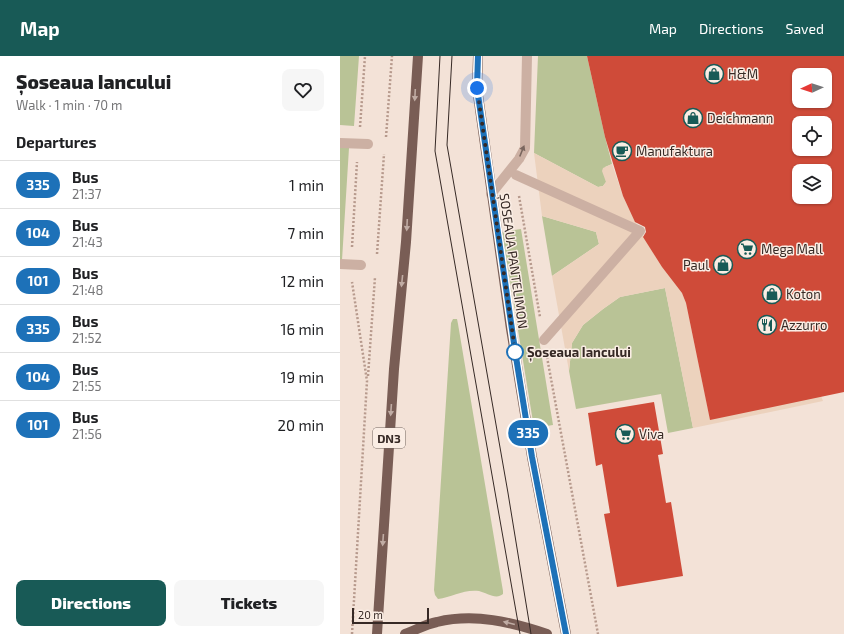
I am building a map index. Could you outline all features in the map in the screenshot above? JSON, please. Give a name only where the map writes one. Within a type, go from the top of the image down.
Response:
[{"type":"main road","name":"DN3","points":[[377,634],[394,369],[406,242],[418,56]]},
{"type":"main road","name":"ȘOSEAUA PANTELIMON","points":[[478,56],[477,88],[511,329],[532,457],[566,634]]},
{"type":"main road","points":[[405,634],[437,622],[464,618],[502,621],[547,634]]},
{"type":"street","points":[[491,194],[519,159],[525,148],[527,56]]},
{"type":"street","points":[[340,143],[364,144]]},
{"type":"street","points":[[516,175],[640,231],[544,340]]},
{"type":"street","points":[[340,264],[356,265]]},
{"type":"path","points":[[365,56],[364,144],[356,265],[351,278],[368,381]]},
{"type":"path","points":[[385,142],[392,56]]},
{"type":"path","points":[[376,260],[385,150]]},
{"type":"path","points":[[352,634],[375,275]]},
{"type":"path","points":[[544,340],[598,634]]},
{"type":"green space","points":[[340,56],[359,56],[354,126],[340,125]]},
{"type":"green space","points":[[538,56],[587,56],[612,164],[605,167],[606,182],[603,186],[598,187],[534,153]]},
{"type":"green space","points":[[340,148],[349,148],[342,260],[340,260]]},
{"type":"green space","points":[[542,216],[596,232],[599,244],[552,276]]},
{"type":"green space","points":[[521,229],[553,425],[534,428],[502,232]]},
{"type":"green space","points":[[665,288],[693,428],[668,433],[661,394],[576,409],[569,371],[572,343],[583,325],[620,297]]},
{"type":"green space","points":[[453,319],[457,319],[458,324],[503,591],[503,594],[500,596],[491,596],[479,591],[474,591],[463,592],[438,599],[434,590],[451,323]]},
{"type":"shaded area","points":[[534,153],[598,187],[603,186],[606,182],[602,171],[603,168],[612,164],[623,196],[640,231],[662,267],[682,293],[686,303],[710,419],[821,396],[823,401],[693,428],[665,288],[620,297],[583,325],[572,343],[569,371],[552,276],[599,244],[596,232],[542,216]]},
{"type":"building","name":"Mega Mall","points":[[587,56],[844,56],[844,392],[710,420],[686,303],[682,293],[662,267],[643,237],[646,232],[645,227],[635,222],[623,196],[605,137]]},
{"type":"building","points":[[654,402],[663,454],[658,455],[666,503],[671,502],[683,576],[617,587],[604,514],[610,513],[602,464],[596,466],[588,413]]},
{"type":"tram line","points":[[440,56],[435,151],[520,634]]},
{"type":"tram line","points":[[452,56],[447,145],[508,493],[531,634]]},
{"type":"bus line","name":"335","points":[[478,56],[477,88],[511,329],[532,457],[566,634]]},
{"type":"place","name":"H&M","points":[[714,74]]},
{"type":"place","name":"Deichmann","points":[[693,118]]},
{"type":"place","name":"Manufaktura","points":[[622,151]]},
{"type":"place","name":"Mega Mall","points":[[747,249]]},
{"type":"place","name":"Paul","points":[[723,265]]},
{"type":"place","name":"Koton","points":[[772,294]]},
{"type":"place","name":"Azzurro","points":[[767,325]]},
{"type":"place","name":"Șoseaua Iancului","points":[[515,352]]},
{"type":"place","name":"Viva","points":[[625,434]]},
{"type":"route","points":[[477,88],[491,194],[516,357],[515,352]]}]
